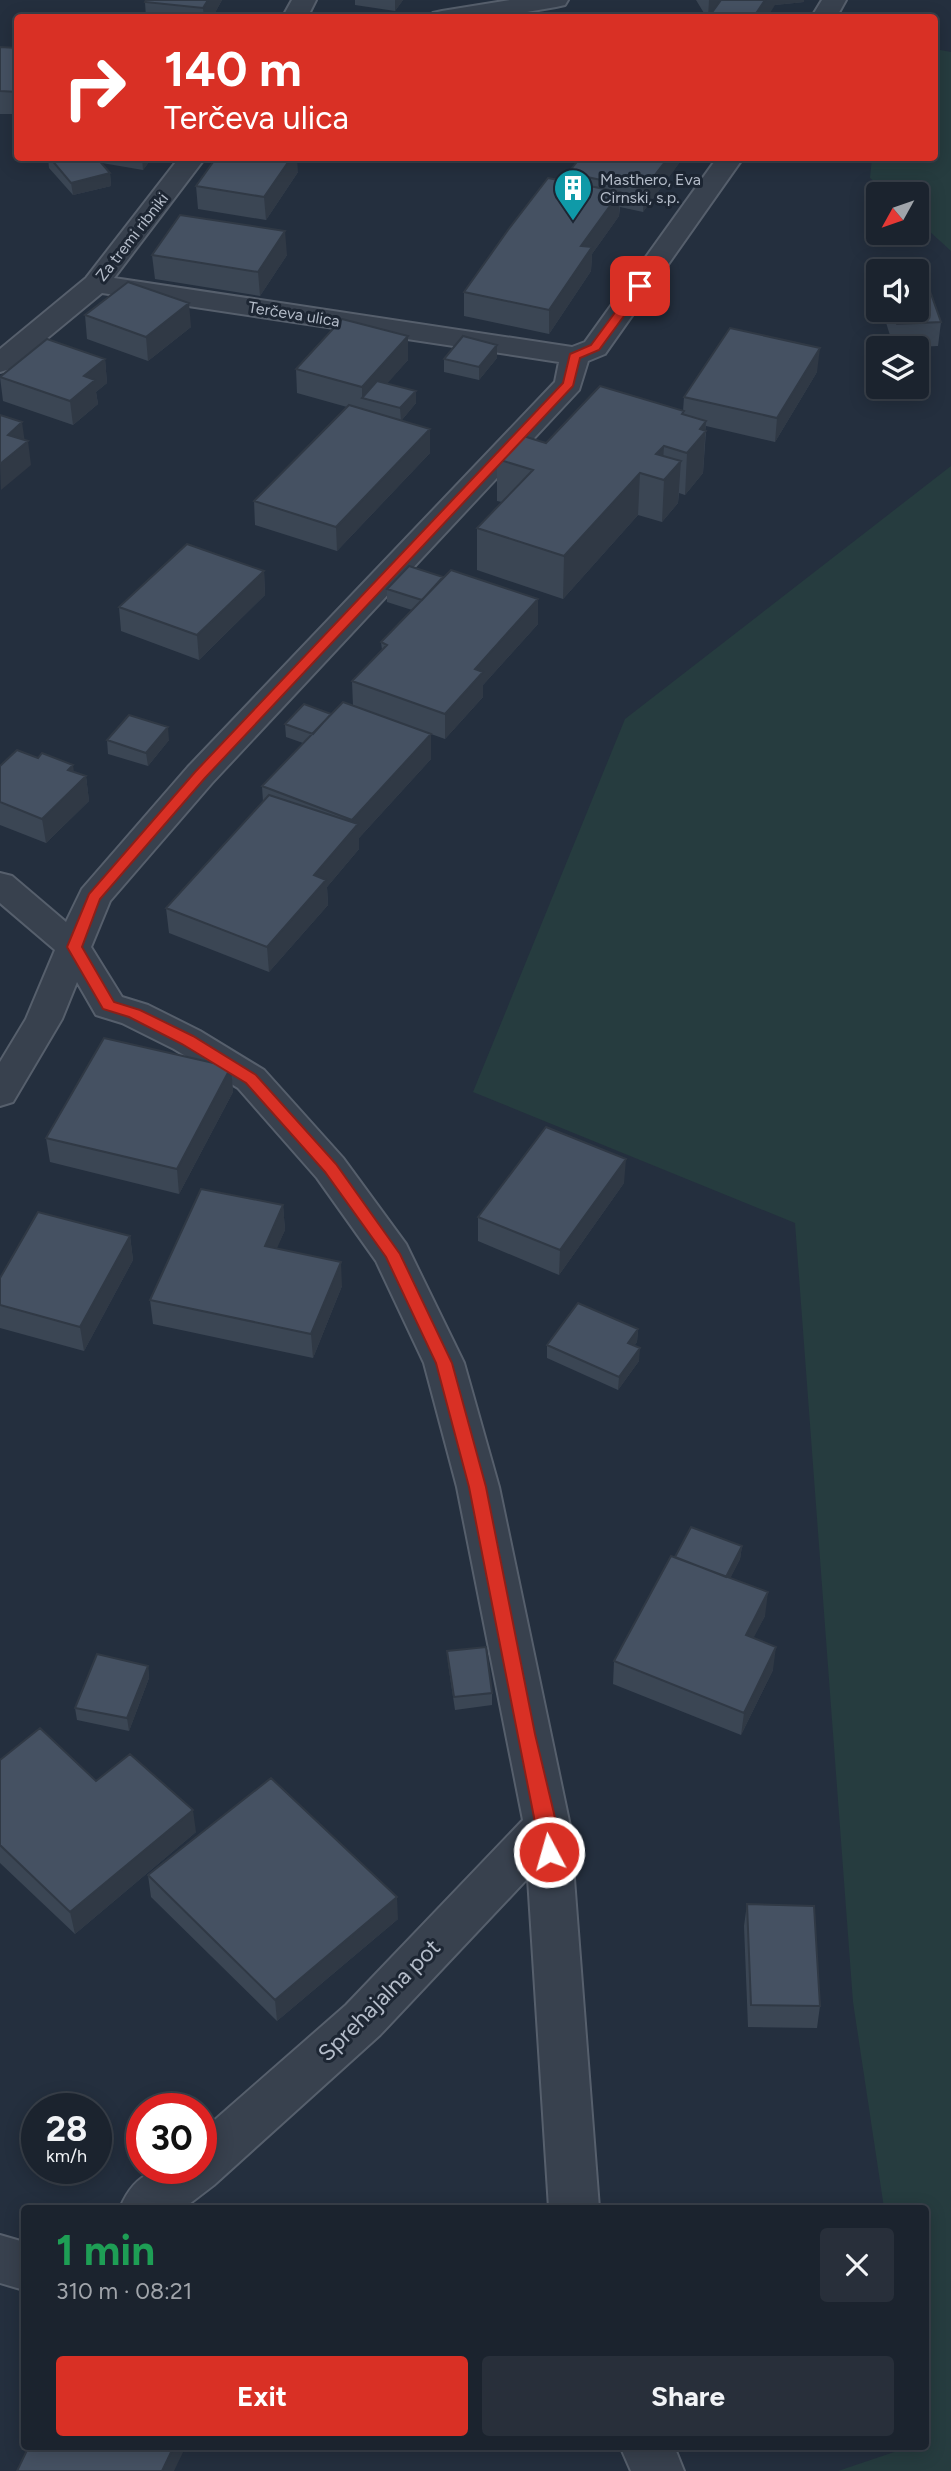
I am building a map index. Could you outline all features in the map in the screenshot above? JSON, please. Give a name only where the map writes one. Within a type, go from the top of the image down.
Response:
[{"type":"street","points":[[467,14],[556,0]]},
{"type":"street","name":"Za tremi ribniki","points":[[0,363],[96,284],[190,161]]},
{"type":"street","points":[[0,1093],[44,1019],[94,897],[200,775],[569,384],[575,356],[595,348],[686,224],[728,161]]},
{"type":"street","name":"Terčeva ulica","points":[[96,284],[575,356]]},
{"type":"street","points":[[0,884],[74,947],[109,1006]]},
{"type":"street","points":[[44,1019],[109,1006],[135,1014],[187,1040],[251,1079],[330,1168],[392,1254],[444,1363],[471,1462],[547,1826],[574,2205]]},
{"type":"street","name":"Sprehajalna pot","points":[[217,2150],[363,2021],[547,1826]]},
{"type":"street","points":[[149,2205],[176,2184]]},
{"type":"street","points":[[0,2259],[21,2265]]},
{"type":"street","points":[[648,2450],[658,2471]]},
{"type":"green space","points":[[938,50],[951,52],[951,251],[929,231],[929,182],[875,182],[870,178],[872,161],[938,161]]},
{"type":"green space","points":[[951,466],[951,2471],[838,2471],[900,2450],[929,2450],[929,2205],[884,2205],[853,2002],[795,1223],[473,1092],[625,719]]},
{"type":"building","points":[[208,0],[203,8],[145,2]]},
{"type":"building","points":[[721,0],[765,0],[756,14],[711,14]]},
{"type":"building","points":[[0,47],[14,48],[14,92],[0,91]]},
{"type":"building","points":[[53,161],[100,161],[110,173],[71,183]]},
{"type":"building","points":[[214,161],[289,161],[264,197],[196,186]]},
{"type":"building","points":[[578,161],[666,161],[644,189],[568,173]]},
{"type":"building","points":[[548,178],[620,192],[581,246],[592,247],[549,310],[464,292],[508,230]]},
{"type":"building","points":[[180,215],[285,231],[258,272],[152,255]]},
{"type":"building","points":[[128,282],[189,303],[146,337],[85,315]]},
{"type":"building","points":[[929,288],[941,322],[897,324],[896,322],[929,322]]},
{"type":"building","points":[[342,319],[408,336],[362,387],[296,369]]},
{"type":"building","points":[[730,328],[820,348],[777,418],[684,397]]},
{"type":"building","points":[[463,336],[497,345],[479,367],[444,359]]},
{"type":"building","points":[[47,339],[105,359],[84,376],[95,380],[70,401],[0,377]]},
{"type":"building","points":[[377,381],[416,391],[400,408],[362,398]]},
{"type":"building","points":[[600,386],[684,411],[682,414],[706,421],[700,429],[706,431],[687,453],[664,446],[656,454],[681,461],[664,480],[640,473],[564,556],[477,528],[533,470],[497,459],[520,435],[546,443]]},
{"type":"building","points":[[349,405],[430,429],[336,527],[254,501]]},
{"type":"building","points":[[0,415],[22,422],[8,435],[28,441],[0,464]]},
{"type":"building","points":[[187,544],[264,571],[197,635],[119,607]]},
{"type":"building","points":[[409,566],[443,577],[422,600],[387,589]]},
{"type":"building","points":[[451,570],[538,599],[475,669],[483,672],[445,714],[352,681],[387,645],[381,642]]},
{"type":"building","points":[[343,702],[431,734],[352,820],[262,786]]},
{"type":"building","points":[[304,704],[331,714],[313,734],[285,724]]},
{"type":"building","points":[[129,715],[168,727],[146,753],[107,740]]},
{"type":"building","points":[[17,750],[38,758],[42,753],[73,765],[68,770],[86,776],[42,819],[0,802],[0,766]]},
{"type":"building","points":[[269,795],[358,824],[314,875],[326,880],[267,947],[166,908]]},
{"type":"building","points":[[104,1038],[231,1067],[177,1169],[46,1138]]},
{"type":"building","points":[[546,1127],[626,1159],[560,1250],[478,1217]]},
{"type":"building","points":[[201,1189],[283,1205],[265,1246],[341,1262],[311,1334],[150,1300]]},
{"type":"building","points":[[38,1212],[130,1236],[80,1327],[0,1305],[0,1278]]},
{"type":"building","points":[[578,1303],[638,1329],[628,1343],[640,1348],[619,1377],[547,1345]]},
{"type":"building","points":[[691,1527],[742,1546],[726,1577],[675,1557]]},
{"type":"building","points":[[671,1556],[768,1592],[746,1635],[776,1647],[744,1713],[614,1661]]},
{"type":"building","points":[[486,1647],[492,1693],[454,1697],[447,1651]]},
{"type":"building","points":[[97,1654],[148,1666],[127,1718],[75,1708]]},
{"type":"building","points":[[40,1728],[96,1781],[130,1754],[193,1810],[70,1912],[0,1845],[0,1760]]},
{"type":"building","points":[[271,1778],[397,1897],[275,2000],[148,1875]]},
{"type":"building","points":[[747,1904],[814,1906],[820,2006],[751,2005]]},
{"type":"building","points":[[27,2450],[172,2450],[162,2471],[17,2471]]},
{"type":"place","name":"Masthero, Eva Cirnski, s.p.","points":[[573,222]]},
{"type":"route","points":[[549,1852],[547,1826],[526,1734],[478,1487],[444,1363],[392,1254],[330,1168],[251,1079],[187,1040],[135,1014],[109,1006],[74,947],[94,897],[200,775],[569,384],[575,356],[595,348],[640,286]]}]
